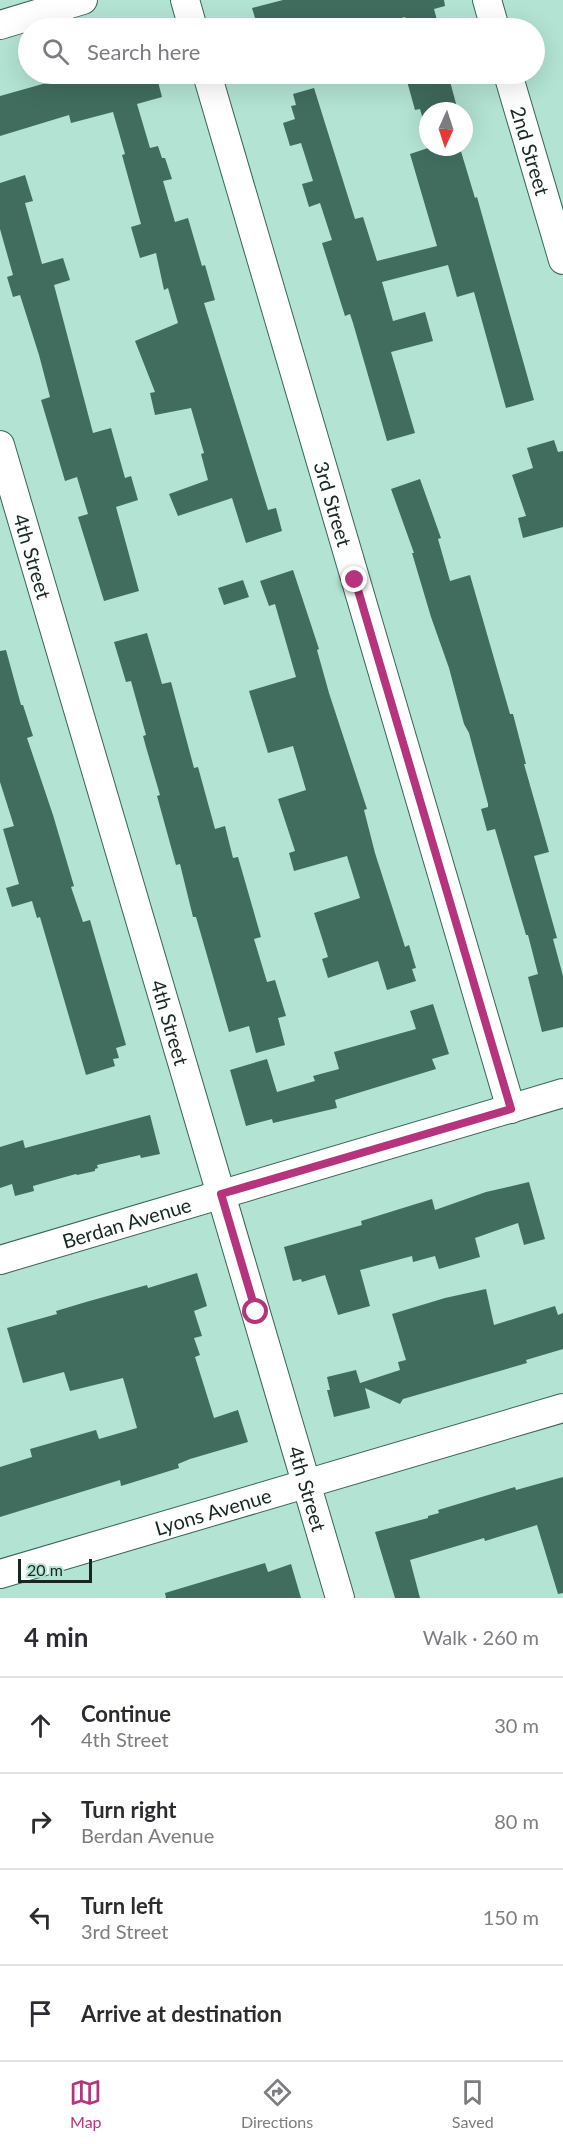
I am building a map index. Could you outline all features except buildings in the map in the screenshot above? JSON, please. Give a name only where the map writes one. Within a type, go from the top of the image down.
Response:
[{"type":"street","points":[[21,18],[84,0]]},
{"type":"street","points":[[185,0],[190,18]]},
{"type":"street","points":[[487,0],[492,18]]},
{"type":"street","points":[[0,24],[18,19]]},
{"type":"street","name":"3rd Street","points":[[210,84],[511,1109]]},
{"type":"street","name":"2nd Street","points":[[511,84],[563,260]]},
{"type":"street","name":"4th Street","points":[[0,445],[340,1598]]},
{"type":"street","name":"Berdan Avenue","points":[[0,1260],[563,1093]]},
{"type":"street","name":"Lyons Avenue","points":[[0,1574],[563,1408]]},
{"type":"route","points":[[256,1312],[221,1194],[511,1109],[355,580]]}]
